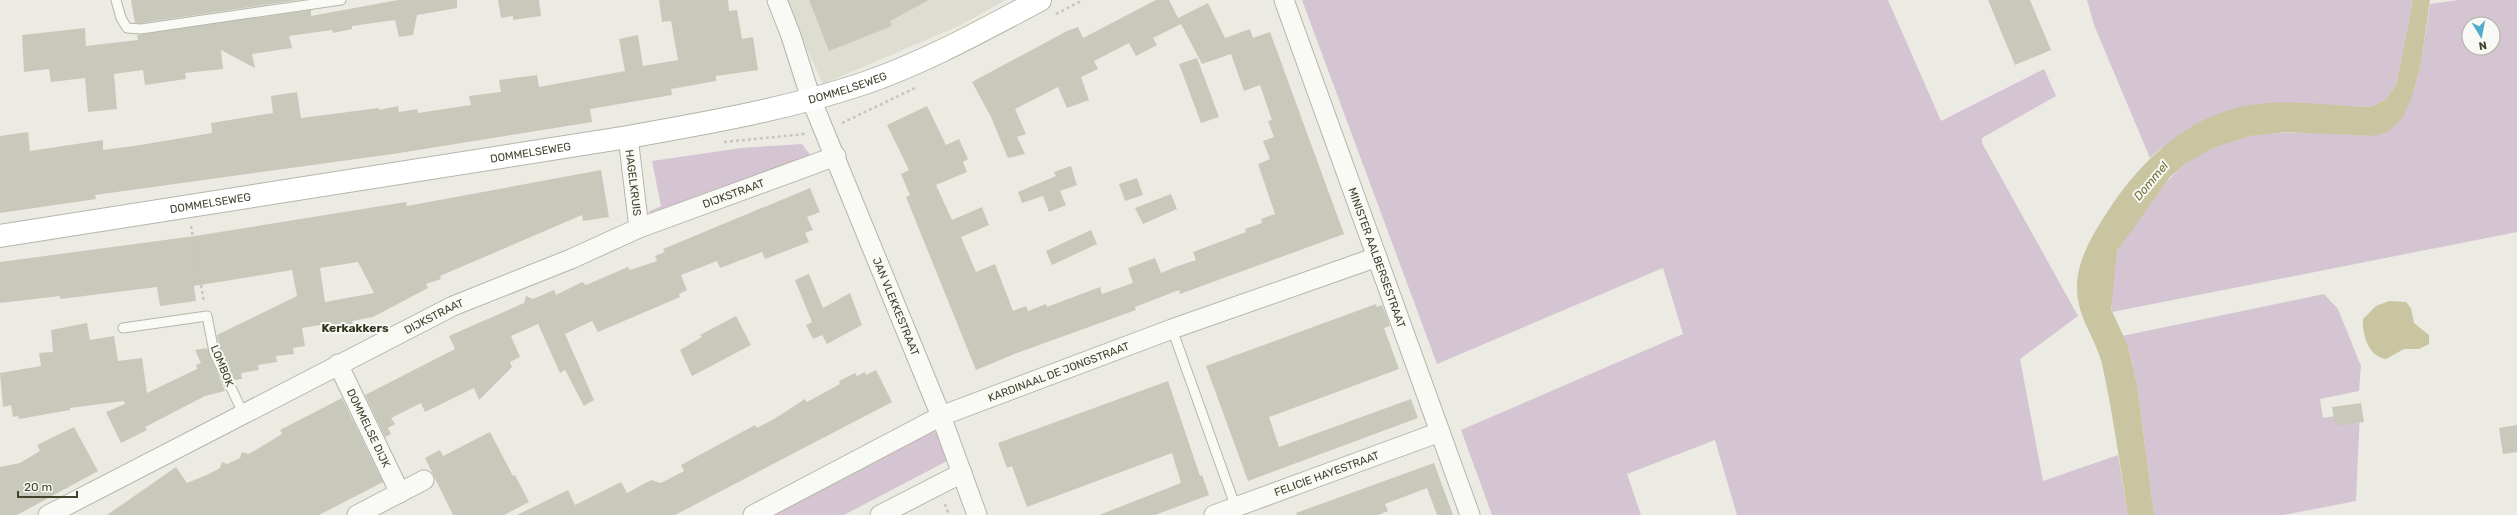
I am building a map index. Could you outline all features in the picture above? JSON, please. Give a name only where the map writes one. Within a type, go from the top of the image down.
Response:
[{"type":"street","name":"JAN VLEKKESTRAAT","points":[[777,0],[791,36],[811,99],[836,156],[941,416],[977,515]]},
{"type":"street","name":"DOMMELSEWEG","points":[[0,236],[702,124],[811,99],[865,83],[927,58],[1040,0]]},
{"type":"street","name":"MINISTER AALBERSESTRAAT","points":[[1284,0],[1470,515]]},
{"type":"street","name":"HAGELKRUIS","points":[[628,137],[639,228]]},
{"type":"street","name":"DIJKSTRAAT","points":[[48,515],[338,364],[454,306],[571,259],[639,228],[836,156]]},
{"type":"street","name":"KARDINAAL DE JONGSTRAAT","points":[[753,515],[941,416],[1172,329],[1377,256]]},
{"type":"street","name":"DOMMELSE DIJK","points":[[338,364],[400,492]]},
{"type":"street","name":"FELICIE HAYESTRAAT","points":[[1214,515],[1237,511],[1440,432]]},
{"type":"street","points":[[880,515],[962,473]]},
{"type":"street","points":[[357,515],[424,480]]},
{"type":"lane","points":[[116,0],[121,18],[127,28],[141,29],[341,0]]},
{"type":"lane","points":[[122,328],[207,316]]},
{"type":"lane","name":"LOMBOK","points":[[207,316],[214,352],[243,413]]},
{"type":"lane","points":[[1172,329],[1237,511]]},
{"type":"path","points":[[192,226],[207,316]]},
{"type":"shaded area","points":[[784,0],[1006,0],[959,26],[823,84]]},
{"type":"shaded area","points":[[1302,0],[1888,0],[1941,121],[2044,69],[2056,96],[1982,138],[1982,143],[2078,316],[2020,359],[2043,481],[2118,455],[2128,515],[1737,515],[1715,440],[1627,474],[1641,515],[1492,515],[1461,430],[1683,334],[1663,268],[1437,364]]},
{"type":"shaded area","points":[[2087,0],[2413,0],[2396,85],[2386,99],[2371,107],[2304,104],[2161,148],[2150,158],[2094,25]]},
{"type":"shaded area","points":[[2458,0],[2517,0],[2517,232],[2112,312],[2112,281],[2118,250],[2157,194],[2170,178],[2185,164],[2205,151],[2227,141],[2250,136],[2300,132],[2372,136],[2413,94],[2421,63],[2430,4]]},
{"type":"shaded area","points":[[802,144],[811,156],[731,184],[656,215],[648,212],[661,206],[652,161],[741,148]]},
{"type":"shaded area","points":[[2324,294],[2338,309],[2361,366],[2359,391],[2320,399],[2323,418],[2360,412],[2356,501],[2284,515],[2154,515],[2137,385],[2128,346],[2122,336]]},
{"type":"shaded area","points":[[934,429],[949,460],[844,515],[772,515]]},
{"type":"water","name":"Dommel","points":[[2413,0],[2430,0],[2421,63],[2413,94],[2403,117],[2388,132],[2372,136],[2286,132],[2250,136],[2215,147],[2186,163],[2170,177],[2117,251],[2111,309],[2128,346],[2137,385],[2154,515],[2128,515],[2102,364],[2083,318],[2078,298],[2077,287],[2080,266],[2083,255],[2093,235],[2125,187],[2141,168],[2178,135],[2199,122],[2222,112],[2246,106],[2271,103],[2296,103],[2371,107],[2386,99],[2396,85]]},
{"type":"water","points":[[2389,301],[2406,302],[2411,308],[2414,323],[2429,335],[2429,344],[2419,349],[2404,349],[2386,359],[2375,354],[2367,344],[2363,319],[2376,306]]},
{"type":"building","points":[[131,0],[299,0],[135,23]]},
{"type":"building","points":[[398,0],[457,0],[457,8],[417,15],[413,35],[399,37],[395,20],[352,26],[352,29],[333,33],[332,30],[289,36],[292,48],[252,54],[255,68],[221,50],[223,69],[185,73],[186,79],[145,85],[143,70],[114,74],[117,109],[88,112],[85,78],[51,82],[49,69],[24,72],[22,35],[85,28],[86,46],[138,40],[137,35],[311,10],[311,16]]},
{"type":"building","points":[[498,0],[539,0],[541,16],[513,20],[513,16],[501,18]]},
{"type":"building","points":[[659,0],[728,0],[729,11],[737,10],[742,39],[753,37],[758,70],[716,76],[716,81],[671,89],[672,95],[590,109],[592,122],[393,154],[95,195],[96,199],[0,213],[0,136],[28,132],[30,151],[103,140],[103,150],[134,146],[212,133],[211,123],[273,113],[271,96],[297,92],[301,118],[379,108],[379,110],[398,106],[399,112],[417,109],[418,113],[471,105],[469,96],[501,92],[499,80],[537,75],[539,87],[625,71],[619,39],[638,35],[643,66],[678,60],[671,21],[662,22]]},
{"type":"building","points":[[809,0],[929,0],[890,21],[892,26],[829,51]]},
{"type":"building","points":[[1156,0],[1169,0],[1178,18],[1208,3],[1225,38],[1250,29],[1253,38],[1270,32],[1344,234],[1180,294],[1179,290],[1135,307],[1136,310],[1017,353],[976,370],[906,197],[910,195],[901,174],[909,170],[887,125],[927,106],[946,145],[959,139],[968,159],[963,162],[967,172],[936,185],[952,220],[982,207],[989,225],[961,237],[976,272],[995,264],[1013,311],[1026,306],[1028,311],[1046,304],[1047,307],[1100,287],[1102,294],[1133,283],[1128,268],[1155,258],[1161,273],[1196,260],[1193,252],[1246,232],[1245,229],[1262,223],[1261,219],[1275,214],[1258,164],[1270,159],[1263,141],[1274,137],[1268,121],[1272,120],[1260,85],[1244,91],[1231,54],[1202,64],[1181,24],[1153,38],[1157,45],[1136,56],[1129,43],[1094,61],[1098,69],[1081,77],[1089,100],[1067,108],[1058,87],[1015,109],[1026,134],[1017,137],[1025,154],[1008,158],[991,117],[972,82],[1067,31],[1078,27],[1083,38]]},
{"type":"building","points":[[1988,0],[2030,0],[2051,50],[2015,65]]},
{"type":"building","points":[[1197,58],[1219,117],[1201,123],[1179,64]]},
{"type":"building","points":[[1071,166],[1077,185],[1060,191],[1066,205],[1049,212],[1043,196],[1022,203],[1018,192],[1056,176],[1054,172]]},
{"type":"building","points":[[601,170],[609,217],[583,221],[582,215],[440,276],[441,279],[426,284],[428,288],[373,317],[352,321],[353,325],[333,329],[332,323],[302,328],[305,346],[293,348],[294,354],[276,356],[277,362],[258,365],[259,370],[241,373],[242,379],[234,380],[220,350],[217,335],[297,296],[292,270],[194,286],[196,301],[160,306],[157,287],[60,299],[60,296],[0,303],[0,262],[195,236],[406,202],[407,206]],"holes":[[[358,262],[374,293],[325,302],[320,268]]]},
{"type":"building","points":[[1137,178],[1143,195],[1125,201],[1119,184]]},
{"type":"building","points":[[810,188],[820,212],[807,217],[813,230],[805,233],[809,242],[765,259],[762,252],[720,268],[717,261],[681,275],[687,290],[679,294],[680,297],[598,332],[592,321],[565,334],[594,400],[584,406],[565,370],[560,373],[538,324],[511,336],[520,357],[510,362],[512,367],[479,400],[474,388],[425,412],[421,403],[391,418],[395,424],[388,428],[391,434],[385,437],[365,395],[455,349],[449,336],[524,303],[526,296],[533,299],[554,290],[556,295],[582,282],[586,285],[628,267],[630,270],[657,261],[655,256],[665,252],[663,249]]},
{"type":"building","points":[[1171,194],[1177,209],[1143,224],[1135,208]]},
{"type":"building","points":[[1091,230],[1097,244],[1052,265],[1046,251]]},
{"type":"building","points":[[809,274],[823,308],[850,293],[862,325],[827,344],[822,335],[813,339],[806,325],[812,322],[795,280]]},
{"type":"building","points":[[1376,304],[1377,307],[1382,305],[1390,326],[1384,328],[1399,369],[1269,417],[1279,447],[1411,399],[1418,418],[1248,481],[1206,366]]},
{"type":"building","points":[[736,316],[751,345],[692,376],[680,350],[702,337],[700,335]]},
{"type":"building","points":[[87,323],[90,340],[114,336],[118,361],[142,358],[147,393],[197,369],[196,365],[201,363],[195,350],[207,348],[225,391],[205,396],[145,427],[147,430],[121,443],[106,412],[125,404],[124,401],[70,408],[70,410],[19,419],[18,416],[13,417],[11,405],[3,407],[0,373],[41,366],[39,353],[53,352],[51,330]]},
{"type":"building","points":[[876,370],[892,402],[675,515],[517,515],[568,490],[575,505],[621,482],[627,493],[651,480],[661,483],[684,471],[681,465],[755,425],[757,428],[805,399],[807,402],[840,384],[839,381],[855,373],[857,376],[865,372],[866,375]]},
{"type":"building","points":[[1168,381],[1200,476],[1202,475],[1209,495],[1155,515],[1099,515],[1181,483],[1172,453],[1027,507],[1012,466],[1007,468],[998,443]]},
{"type":"building","points":[[342,398],[383,482],[319,515],[107,515],[176,467],[187,483],[209,474],[220,468],[222,462],[227,464],[240,458],[242,452],[248,454],[254,451],[282,434],[280,430]]},
{"type":"building","points":[[2361,403],[2364,422],[2335,426],[2332,407]]},
{"type":"building","points":[[2517,425],[2517,452],[2503,454],[2499,428]]},
{"type":"building","points":[[74,427],[98,471],[17,515],[0,515],[0,467],[20,463],[40,451],[37,445]]},
{"type":"building","points":[[490,432],[513,476],[515,475],[529,502],[504,515],[453,515],[425,458],[440,450],[443,456]]},
{"type":"building","points":[[1434,463],[1453,515],[1437,515],[1427,488],[1385,504],[1388,511],[1378,515],[1297,515],[1296,513]]},
{"type":"district","name":"Kerkakkers","points":[[355,328]]}]
